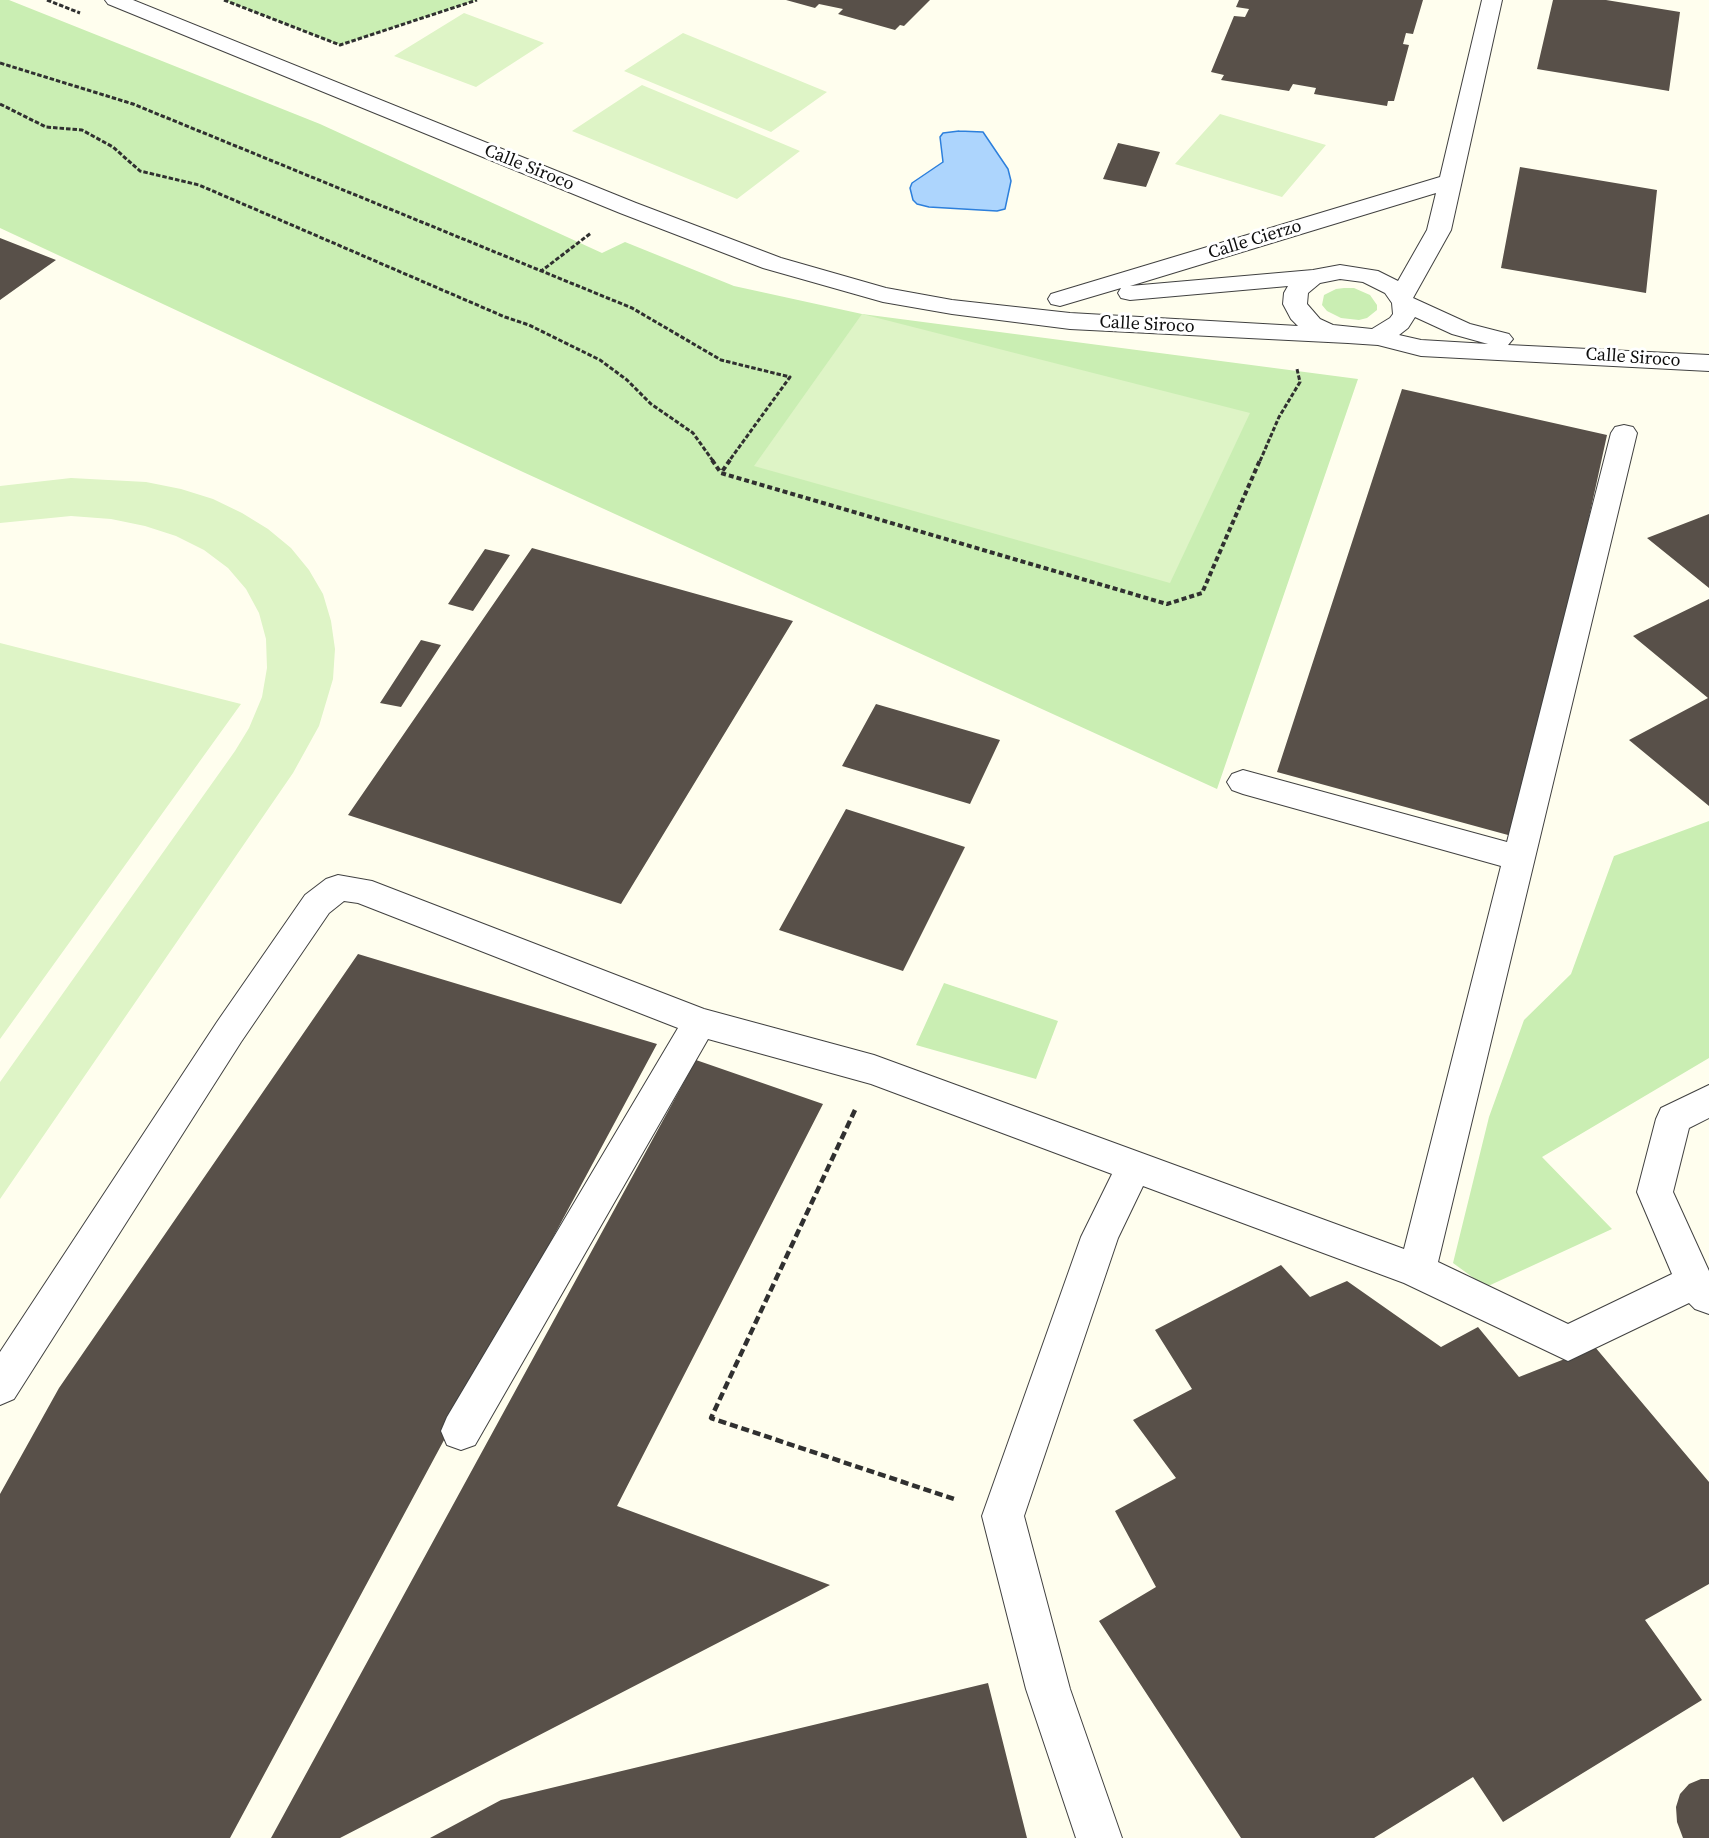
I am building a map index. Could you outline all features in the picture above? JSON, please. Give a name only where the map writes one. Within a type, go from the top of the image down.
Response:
[{"type":"street","name":"Calle Siroco","points":[[115,0],[617,203],[772,263],[883,296],[1070,321],[1344,336]]},
{"type":"street","points":[[1402,300],[1439,230],[1492,0]]},
{"type":"street","name":"Calle Cierzo","points":[[1060,299],[1449,182]]},
{"type":"street","points":[[1340,272],[1369,276],[1394,288],[1402,300],[1405,314],[1399,323],[1378,337],[1344,336],[1326,331],[1311,324],[1300,314],[1295,303],[1296,293],[1302,284],[1313,277],[1340,272]]},
{"type":"street","name":"Calle Siroco","points":[[952,307],[1313,277]]},
{"type":"street","name":"Calle Siroco","points":[[1402,300],[1461,328],[1556,354]]},
{"type":"street","name":"Calle Siroco","points":[[1378,337],[1421,348],[1709,363]]},
{"type":"street","points":[[1417,1271],[1624,433]]},
{"type":"street","points":[[1243,782],[1519,858]]},
{"type":"street","points":[[0,1386],[229,1032],[317,904],[339,888],[360,890],[700,1022],[874,1070],[1133,1168],[1417,1271],[1568,1343],[1702,1290],[1654,1192],[1674,1119],[1709,1100]]},
{"type":"street","points":[[462,1431],[700,1022]]},
{"type":"street","points":[[1099,1838],[1048,1689],[1003,1516],[1100,1236],[1133,1168]]},
{"type":"path","points":[[224,0],[340,45],[477,0]]},
{"type":"path","points":[[0,63],[133,104],[632,308],[722,360],[790,377],[721,473]]},
{"type":"path","points":[[0,104],[46,127],[82,130],[112,147],[140,171],[199,185],[530,326],[600,360],[627,380],[651,404],[693,433],[721,473],[1167,603],[1202,594],[1279,417],[1300,382],[1289,333]]},
{"type":"path","points":[[540,272],[597,229]]},
{"type":"path","points":[[874,1070],[711,1418],[1003,1516]]},
{"type":"green space","points":[[0,0],[9,0],[320,124],[602,253],[625,242],[734,286],[862,314],[1358,379],[1217,789],[523,472],[0,228]]},
{"type":"green space","points":[[224,0],[477,0],[340,45]]},
{"type":"green space","points":[[464,13],[544,43],[476,87],[394,56]]},
{"type":"green space","points":[[683,33],[827,92],[771,132],[624,71]]},
{"type":"green space","points":[[642,85],[800,151],[737,199],[572,131]]},
{"type":"green space","points":[[1220,114],[1326,145],[1282,197],[1175,164]]},
{"type":"green space","points":[[1344,288],[1354,288],[1370,295],[1377,305],[1377,310],[1367,318],[1359,320],[1341,318],[1327,311],[1322,305],[1324,295]]},
{"type":"green space","points":[[862,314],[1250,413],[1170,583],[754,466]]},
{"type":"green space","points":[[71,478],[146,482],[181,489],[213,499],[268,529],[291,548],[309,570],[323,594],[331,621],[335,649],[333,679],[319,726],[293,773],[0,1199],[0,1082],[235,751],[249,728],[262,697],[267,668],[266,639],[259,613],[246,589],[228,568],[204,550],[176,536],[145,526],[111,519],[71,516],[0,523],[0,486]]},
{"type":"green space","points":[[0,643],[241,704],[0,1039]]},
{"type":"green space","points":[[1709,821],[1709,1058],[1542,1157],[1612,1229],[1486,1287],[1453,1263],[1489,1117],[1524,1020],[1571,974],[1614,856]]},
{"type":"green space","points":[[944,983],[1058,1021],[1036,1079],[916,1045]]},
{"type":"water","points":[[983,132],[1008,169],[1011,181],[1005,209],[997,211],[929,207],[917,204],[913,200],[910,188],[912,183],[943,162],[940,137],[943,133]]},
{"type":"building","points":[[786,0],[930,0],[904,26],[900,25],[895,30],[838,14],[843,9],[819,4],[815,8]]},
{"type":"building","points":[[1239,0],[1423,0],[1413,34],[1406,33],[1403,44],[1409,45],[1394,101],[1388,101],[1387,106],[1314,94],[1316,88],[1293,84],[1289,91],[1221,80],[1224,75],[1211,72],[1234,16],[1245,17],[1249,9],[1236,7]]},
{"type":"building","points":[[1553,0],[1606,0],[1680,12],[1669,91],[1537,69]]},
{"type":"building","points":[[1118,143],[1160,152],[1146,187],[1103,179]]},
{"type":"building","points":[[1520,167],[1657,190],[1646,293],[1501,268]]},
{"type":"building","points":[[0,238],[56,260],[0,300]]},
{"type":"building","points":[[1402,389],[1607,435],[1519,838],[1277,772]]},
{"type":"building","points":[[1709,514],[1709,588],[1647,538]]},
{"type":"building","points":[[532,548],[793,621],[621,904],[348,815]]},
{"type":"building","points":[[485,549],[510,555],[473,611],[448,604]]},
{"type":"building","points":[[1709,599],[1709,806],[1629,740],[1708,698],[1633,636]]},
{"type":"building","points":[[421,640],[441,645],[401,707],[380,703]]},
{"type":"building","points":[[876,704],[1000,740],[970,804],[842,766]]},
{"type":"building","points":[[846,809],[965,847],[903,971],[779,930]]},
{"type":"building","points":[[358,954],[657,1044],[230,1838],[0,1838],[0,1494],[59,1388]]},
{"type":"building","points":[[696,1060],[823,1104],[617,1506],[830,1585],[340,1838],[271,1838]]},
{"type":"building","points":[[1281,1265],[1310,1297],[1347,1281],[1441,1347],[1478,1327],[1519,1377],[1595,1347],[1709,1482],[1709,1584],[1645,1620],[1702,1700],[1503,1822],[1473,1777],[1374,1838],[1241,1838],[1099,1621],[1156,1587],[1115,1511],[1176,1478],[1133,1420],[1192,1389],[1155,1330]]},
{"type":"building","points":[[988,1683],[1027,1838],[430,1838],[501,1800]]},
{"type":"building","points":[[1701,1779],[1709,1779],[1709,1838],[1683,1838],[1677,1822],[1676,1807],[1680,1794],[1689,1784]]}]
